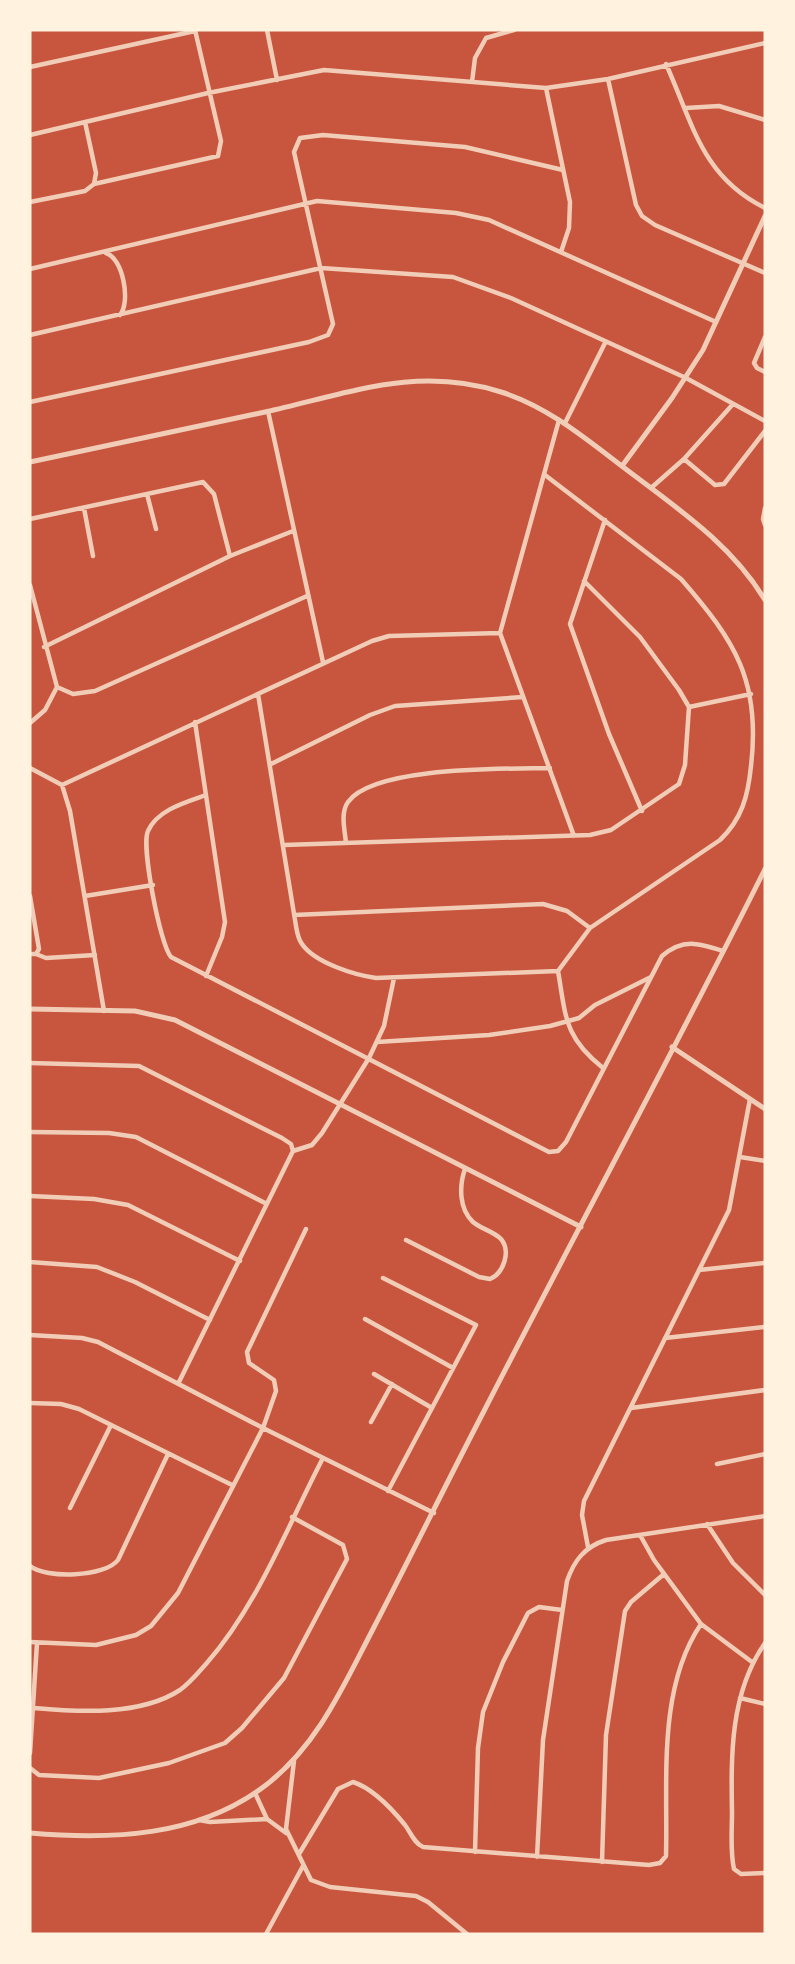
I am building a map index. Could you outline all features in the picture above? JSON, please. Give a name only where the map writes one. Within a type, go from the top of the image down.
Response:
[{"type":"street","points":[[30,67],[195,30],[221,141],[218,156],[94,184],[85,191],[30,202]]},
{"type":"street","points":[[267,30],[277,80]]},
{"type":"street","points":[[472,82],[475,58],[486,38],[514,30]]},
{"type":"street","points":[[30,135],[208,93],[324,70],[546,88],[608,79],[765,43]]},
{"type":"street","points":[[666,64],[714,170],[750,201],[765,208]]},
{"type":"street","points":[[608,79],[636,205],[642,216],[655,225],[765,273]]},
{"type":"street","points":[[546,88],[571,214],[561,252]]},
{"type":"street","points":[[686,108],[719,106],[765,120]]},
{"type":"street","points":[[85,122],[96,173],[94,184]]},
{"type":"street","points":[[30,402],[321,339],[332,330],[333,324],[294,152],[297,141],[308,135],[465,147],[563,170]]},
{"type":"street","points":[[30,269],[326,201],[473,215],[716,322]]},
{"type":"street","points":[[622,466],[686,378],[716,322],[765,216]]},
{"type":"street","points":[[104,252],[110,254],[118,264],[125,299],[124,310],[119,316]]},
{"type":"street","points":[[30,335],[321,268],[453,277],[511,298],[605,343],[686,378],[765,421]]},
{"type":"street","points":[[765,337],[754,363],[757,368],[765,372]]},
{"type":"street","points":[[565,423],[605,343]]},
{"type":"street","points":[[30,462],[268,411],[385,382],[460,382],[502,392],[565,423],[651,488],[731,554],[744,567],[765,600]]},
{"type":"street","points":[[651,488],[684,459],[733,404]]},
{"type":"street","points":[[268,411],[323,662]]},
{"type":"street","points":[[559,420],[500,633],[574,836]]},
{"type":"street","points":[[684,459],[715,484],[724,484],[765,431]]},
{"type":"street","points":[[545,475],[681,579],[691,591],[733,648],[751,694],[755,734],[749,784],[736,824],[720,840],[590,928],[558,971],[567,1022],[579,1047],[603,1068]]},
{"type":"street","points":[[30,519],[198,483],[207,484],[214,494],[230,556]]},
{"type":"street","points":[[147,494],[156,530]]},
{"type":"street","points":[[84,508],[93,556]]},
{"type":"street","points":[[765,508],[762,519],[765,525]]},
{"type":"street","points":[[605,520],[570,617],[573,638],[642,811]]},
{"type":"street","points":[[44,647],[230,556],[293,531]]},
{"type":"street","points":[[284,845],[574,836],[611,830],[675,789],[682,780],[689,707],[680,690],[640,638],[584,581]]},
{"type":"street","points":[[30,585],[44,647],[57,687],[45,710],[30,723]]},
{"type":"street","points":[[57,687],[73,694],[95,691],[307,596]]},
{"type":"street","points":[[62,785],[323,662],[388,636],[500,633]]},
{"type":"street","points":[[258,694],[294,915],[298,936],[306,948],[355,975],[394,978],[558,971]]},
{"type":"street","points":[[689,707],[751,694]]},
{"type":"street","points":[[271,764],[370,715],[395,706],[523,697]]},
{"type":"street","points":[[195,722],[225,922],[222,937],[206,976]]},
{"type":"street","points":[[30,768],[62,785],[70,811],[104,1011]]},
{"type":"street","points":[[346,843],[344,815],[347,803],[359,793],[384,782],[421,773],[550,768]]},
{"type":"street","points":[[206,795],[164,813],[148,830],[146,846],[167,953],[206,976],[549,1152],[558,1151],[566,1142],[662,956],[678,944],[690,942],[723,951]]},
{"type":"street","points":[[30,1833],[121,1837],[150,1833],[197,1820],[225,1809],[255,1793],[294,1761],[334,1705],[765,869]]},
{"type":"street","points":[[85,896],[153,885]]},
{"type":"street","points":[[30,896],[39,943],[39,950],[33,954]]},
{"type":"street","points":[[294,915],[543,904],[567,911],[590,928]]},
{"type":"street","points":[[33,954],[46,958],[95,955]]},
{"type":"street","points":[[377,1042],[489,1035],[533,1030],[567,1022],[651,977]]},
{"type":"street","points":[[293,1151],[312,1145],[369,1058],[392,1002],[394,978]]},
{"type":"street","points":[[30,1009],[135,1011],[175,1020],[581,1227]]},
{"type":"street","points":[[672,1047],[765,1110]]},
{"type":"street","points":[[30,1063],[139,1066],[291,1144],[293,1151],[179,1382]]},
{"type":"street","points":[[588,1547],[582,1515],[584,1501],[729,1210],[750,1099]]},
{"type":"street","points":[[30,1132],[109,1133],[136,1137],[267,1204]]},
{"type":"street","points":[[740,1157],[765,1161]]},
{"type":"street","points":[[406,1240],[479,1277],[490,1279],[499,1272],[505,1259],[505,1247],[500,1238],[469,1217],[460,1192],[465,1169]]},
{"type":"street","points":[[30,1196],[94,1199],[128,1206],[240,1261]]},
{"type":"street","points":[[30,1642],[96,1645],[147,1630],[178,1593],[262,1428],[277,1383],[249,1363],[247,1352],[306,1228]]},
{"type":"street","points":[[30,1262],[97,1267],[135,1282],[210,1320]]},
{"type":"street","points":[[699,1270],[765,1263]]},
{"type":"street","points":[[383,1278],[476,1325],[388,1491]]},
{"type":"street","points":[[365,1319],[453,1368]]},
{"type":"street","points":[[665,1338],[765,1327]]},
{"type":"street","points":[[30,1335],[82,1338],[98,1342],[179,1382],[262,1428],[434,1513]]},
{"type":"street","points":[[374,1374],[432,1408]]},
{"type":"street","points":[[371,1422],[392,1384]]},
{"type":"street","points":[[632,1408],[765,1390]]},
{"type":"street","points":[[30,1403],[69,1406],[232,1485]]},
{"type":"street","points":[[70,1508],[111,1425]]},
{"type":"street","points":[[30,1566],[45,1574],[99,1572],[110,1568],[118,1560],[168,1454]]},
{"type":"street","points":[[717,1464],[765,1454]]},
{"type":"street","points":[[34,1708],[103,1712],[154,1701],[179,1690],[209,1660],[237,1624],[323,1458]]},
{"type":"street","points":[[537,1857],[543,1740],[562,1610],[576,1561],[588,1547],[606,1540],[765,1516]]},
{"type":"street","points":[[30,1768],[39,1775],[99,1779],[197,1755],[232,1738],[284,1678],[347,1559],[343,1545],[292,1518]]},
{"type":"street","points":[[707,1524],[733,1563],[765,1595]]},
{"type":"street","points":[[640,1534],[664,1574],[701,1624],[716,1638],[752,1662]]},
{"type":"street","points":[[602,1862],[606,1735],[625,1611],[631,1602],[664,1574]]},
{"type":"street","points":[[475,1852],[478,1748],[486,1701],[528,1613],[539,1607],[562,1610]]},
{"type":"street","points":[[299,1854],[338,1789],[353,1782],[370,1791],[401,1821],[419,1846],[602,1862],[656,1864],[666,1856],[670,1721],[684,1650],[701,1624]]},
{"type":"street","points":[[30,1753],[37,1642]]},
{"type":"street","points":[[765,1644],[752,1662],[740,1698],[732,1747],[733,1866],[735,1871],[741,1874],[765,1873]]},
{"type":"street","points":[[740,1698],[765,1704]]},
{"type":"street","points":[[286,1833],[294,1761]]},
{"type":"street","points":[[255,1793],[267,1819],[286,1833],[299,1854],[308,1876],[322,1885],[416,1896],[466,1934]]},
{"type":"street","points":[[197,1820],[210,1822],[267,1819]]},
{"type":"street","points":[[266,1934],[303,1866]]}]
